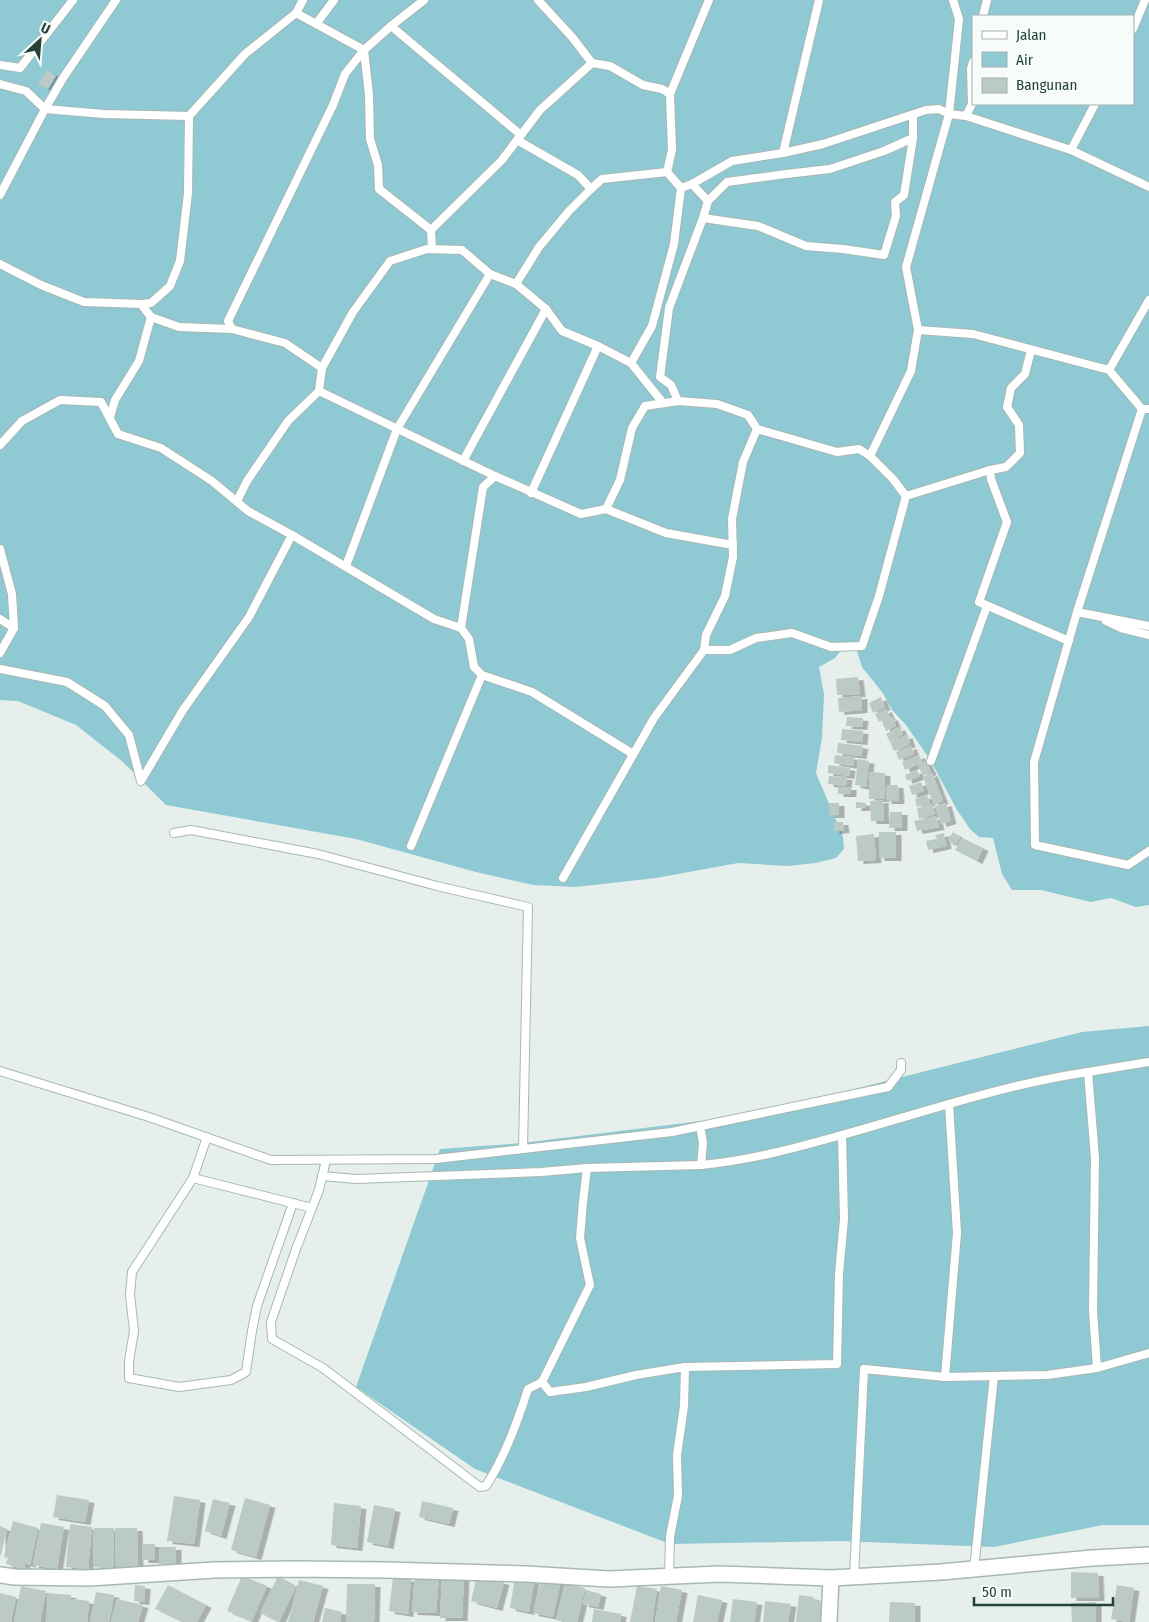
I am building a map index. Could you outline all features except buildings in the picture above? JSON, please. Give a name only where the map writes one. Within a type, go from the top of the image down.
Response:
[{"type":"street","points":[[0,1575],[89,1578],[214,1570],[306,1569],[516,1574],[609,1579],[719,1574],[831,1578],[974,1570],[1092,1558],[1149,1555]]},
{"type":"street","points":[[828,1622],[831,1578]]},
{"type":"lane","points":[[0,64],[20,68],[73,0]]},
{"type":"lane","points":[[0,195],[63,78],[116,0]]},
{"type":"lane","points":[[0,264],[84,302],[151,303],[170,286],[180,261],[188,193],[189,116],[245,54],[296,12],[303,0]]},
{"type":"lane","points":[[316,24],[334,0]]},
{"type":"lane","points":[[232,329],[228,321],[333,105],[345,74],[364,50],[390,26],[424,0]]},
{"type":"lane","points":[[538,0],[592,63],[610,66],[643,85],[662,89],[670,94]]},
{"type":"lane","points":[[667,172],[672,150],[670,94],[709,0]]},
{"type":"lane","points":[[783,153],[819,0]]},
{"type":"lane","points":[[870,456],[911,371],[918,330],[906,267],[949,114],[959,20],[953,0]]},
{"type":"lane","points":[[983,15],[987,0]]},
{"type":"lane","points":[[1134,27],[1145,0]]},
{"type":"lane","points":[[296,12],[364,50]]},
{"type":"lane","points":[[390,26],[519,137],[578,174],[591,189]]},
{"type":"lane","points":[[364,50],[369,95],[370,140],[378,165],[379,189],[431,230]]},
{"type":"lane","points":[[432,249],[431,230],[502,160],[540,110],[592,63]]},
{"type":"lane","points":[[966,116],[972,104],[972,66]]},
{"type":"lane","points":[[0,84],[26,91],[45,109],[104,114],[189,116]]},
{"type":"lane","points":[[1071,150],[1094,105]]},
{"type":"lane","points":[[681,188],[692,184],[732,161],[783,153],[823,144],[926,110],[939,109],[949,114],[966,116],[1071,150],[1149,187]]},
{"type":"lane","points":[[704,218],[758,226],[806,246],[884,255],[896,216],[895,202],[904,195],[913,138],[913,115]]},
{"type":"lane","points":[[678,401],[671,384],[660,377],[668,308],[704,218],[708,201],[727,182],[830,170],[884,152],[913,138]]},
{"type":"lane","points":[[631,363],[652,326],[674,244],[681,188],[667,172]]},
{"type":"lane","points":[[516,284],[539,247],[569,211],[602,179],[667,172]]},
{"type":"lane","points":[[692,184],[708,201]]},
{"type":"lane","points":[[237,501],[247,481],[288,421],[319,391],[322,368],[353,312],[390,262],[426,249],[462,250],[490,274],[516,284],[546,309],[562,331],[598,346],[631,363],[663,404]]},
{"type":"lane","points":[[346,566],[397,429],[490,274]]},
{"type":"lane","points":[[1109,370],[1149,300]]},
{"type":"lane","points":[[141,304],[151,317],[179,327],[232,329],[285,343],[322,368]]},
{"type":"lane","points":[[463,461],[546,309]]},
{"type":"lane","points":[[110,418],[115,400],[139,361],[151,317]]},
{"type":"lane","points":[[918,330],[973,334],[1109,370],[1146,409],[1077,612],[1034,762],[1035,845],[1128,865],[1149,851]]},
{"type":"lane","points":[[531,492],[598,346]]},
{"type":"lane","points":[[906,496],[990,470],[1006,467],[1020,453],[1019,425],[1007,407],[1011,388],[1024,374],[1031,350]]},
{"type":"lane","points":[[319,391],[463,461],[581,514],[606,509],[666,533],[733,545]]},
{"type":"lane","points":[[1,443],[22,421],[60,400],[101,402],[118,434],[161,448],[212,481],[248,511],[346,566],[434,619],[461,628],[469,639],[474,666],[482,674],[532,692],[633,754]]},
{"type":"lane","points":[[606,509],[620,480],[632,428],[645,406],[678,401],[717,404],[748,415],[757,430],[837,452],[860,449],[870,456],[893,479],[906,496]]},
{"type":"lane","points":[[563,878],[654,718],[704,650],[706,635],[725,596],[733,557],[732,519],[743,462],[757,430]]},
{"type":"lane","points":[[990,470],[991,479],[1007,522],[979,602],[1069,641]]},
{"type":"lane","points":[[461,628],[483,487],[495,476]]},
{"type":"lane","points":[[704,650],[730,650],[756,638],[792,633],[831,647],[862,646],[879,596],[906,496]]},
{"type":"lane","points":[[0,669],[67,682],[105,706],[129,735],[141,781],[183,710],[248,617],[292,535]]},
{"type":"lane","points":[[0,549],[12,594],[14,628],[0,653]]},
{"type":"lane","points":[[931,761],[987,606]]},
{"type":"lane","points":[[1077,612],[1149,626]]},
{"type":"lane","points":[[1099,617],[1120,628],[1149,635]]},
{"type":"lane","points":[[0,619],[14,628]]},
{"type":"lane","points":[[411,846],[482,674]]},
{"type":"lane","points":[[174,833],[191,830],[318,854],[437,886],[528,907],[523,1149]]},
{"type":"lane","points":[[322,1176],[356,1179],[719,1163],[774,1154],[949,1104],[1064,1075],[1149,1062]]},
{"type":"lane","points":[[0,1071],[149,1117],[271,1160],[436,1160],[672,1132],[888,1087],[901,1070],[901,1063]]},
{"type":"lane","points":[[1088,1072],[1095,1158],[1093,1311],[1097,1368]]},
{"type":"lane","points":[[945,1377],[957,1233],[949,1104]]},
{"type":"lane","points":[[700,1126],[703,1143],[701,1165]]},
{"type":"lane","points":[[542,1382],[550,1392],[586,1387],[636,1375],[685,1367],[837,1364],[839,1274],[844,1219],[842,1135]]},
{"type":"lane","points":[[207,1137],[193,1178],[132,1272],[130,1295],[134,1331],[129,1360],[129,1378],[179,1387],[231,1380],[246,1372],[258,1306],[293,1203]]},
{"type":"lane","points":[[326,1160],[312,1208],[271,1322],[272,1339],[323,1368],[480,1487],[486,1486],[493,1476],[515,1429],[528,1389],[542,1382],[590,1285],[580,1238],[582,1202],[587,1168]]},
{"type":"lane","points":[[193,1178],[312,1208]]},
{"type":"lane","points":[[854,1577],[864,1369],[945,1377],[1047,1375],[1097,1368],[1149,1353]]},
{"type":"lane","points":[[670,1576],[670,1536],[678,1496],[677,1455],[684,1406],[685,1367]]},
{"type":"lane","points":[[974,1570],[994,1376]]},
{"type":"water","points":[[0,0],[1149,0],[1149,905],[1136,907],[1111,898],[1091,902],[1041,890],[1012,890],[1002,874],[993,838],[979,837],[970,829],[957,810],[931,761],[862,667],[855,645],[845,645],[835,658],[819,667],[824,694],[822,738],[816,773],[843,837],[844,849],[836,858],[788,866],[738,863],[656,878],[576,887],[533,885],[476,872],[356,839],[166,805],[123,762],[76,725],[18,701],[0,700]]},
{"type":"water","points":[[1149,1026],[1149,1525],[1103,1525],[994,1547],[840,1541],[670,1544],[475,1469],[356,1387],[440,1149],[522,1143],[750,1115],[1082,1032]]}]
